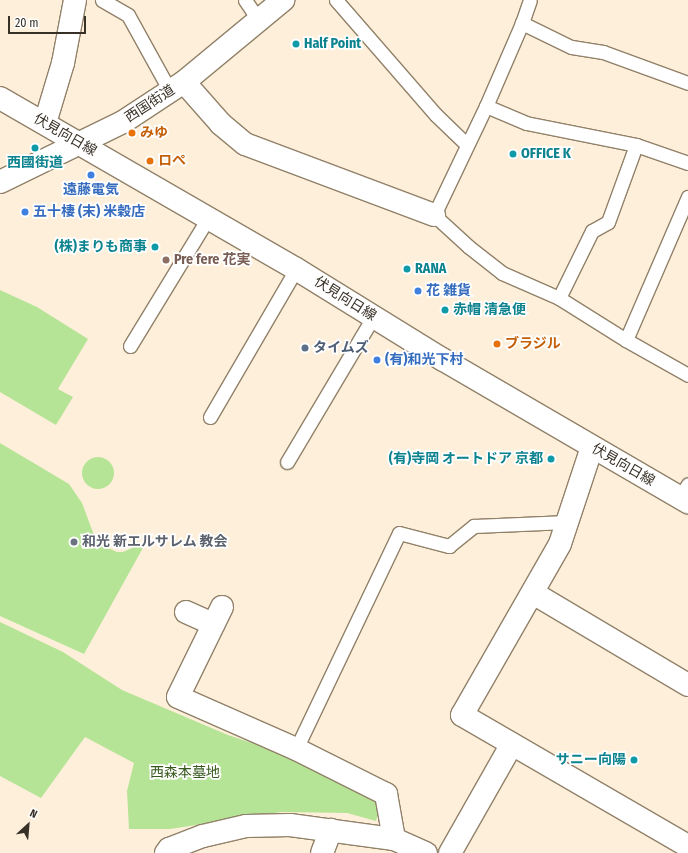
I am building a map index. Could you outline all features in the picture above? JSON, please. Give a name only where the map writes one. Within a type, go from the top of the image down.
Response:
[{"type":"street","points":[[45,123],[63,63],[75,0]]},
{"type":"street","name":"西国街道","points":[[0,182],[124,122],[177,87],[283,0]]},
{"type":"street","points":[[177,87],[245,144],[434,215]]},
{"type":"street","name":"伏見向日線","points":[[0,98],[296,269],[442,359],[592,447],[685,494]]},
{"type":"street","points":[[592,447],[560,544],[462,715],[688,846]]},
{"type":"street","points":[[533,592],[688,685]]},
{"type":"street","points":[[186,612],[218,615],[178,697],[296,749],[386,794],[394,839]]},
{"type":"street","points":[[450,853],[512,744]]},
{"type":"street","points":[[166,853],[168,849],[203,836],[246,826],[290,825],[394,839],[426,853]]},
{"type":"street","points":[[322,853],[331,830]]},
{"type":"lane","points":[[102,0],[128,15],[177,87]]},
{"type":"lane","points":[[246,0],[259,21]]},
{"type":"lane","points":[[336,0],[436,115],[466,144]]},
{"type":"lane","points":[[530,0],[522,23],[486,106],[466,144],[434,215],[469,247],[502,272],[560,298],[626,340],[688,375]]},
{"type":"lane","points":[[522,23],[571,47],[603,52],[688,83]]},
{"type":"lane","points":[[486,106],[526,123],[636,145],[688,163]]},
{"type":"lane","points":[[560,298],[592,231],[608,222],[636,145]]},
{"type":"lane","points":[[626,340],[688,197]]},
{"type":"lane","points":[[130,346],[208,218]]},
{"type":"lane","points":[[210,417],[296,269]]},
{"type":"lane","points":[[287,462],[373,317]]},
{"type":"lane","points":[[296,749],[399,532],[449,546],[474,526],[567,522]]},
{"type":"green space","points":[[0,290],[37,307],[88,339],[58,389],[73,397],[56,425],[0,392]]},
{"type":"green space","points":[[0,443],[69,484],[82,503],[94,535],[104,546],[117,552],[123,552],[141,544],[144,546],[84,654],[0,616]]},
{"type":"green space","points":[[95,457],[101,457],[110,461],[114,473],[110,485],[101,489],[95,489],[86,485],[82,476],[82,470],[86,461]]},
{"type":"green space","name":"西森本墓地","points":[[0,622],[63,652],[122,690],[228,735],[261,746],[382,801],[376,821],[347,813],[281,812],[170,829],[129,829],[127,791],[134,763],[85,737],[41,798],[0,776]]},
{"type":"place","name":"Half Point","points":[[296,44]]},
{"type":"place","name":"みゆ","points":[[132,133]]},
{"type":"place","name":"西國街道","points":[[35,148]]},
{"type":"place","name":"OFFICE K","points":[[513,154]]},
{"type":"place","name":"ロぺ","points":[[150,161]]},
{"type":"place","name":"遠藤電気","points":[[91,175]]},
{"type":"place","name":"五十棲 (末) 米穀店","points":[[25,212]]},
{"type":"place","name":"(株)まりも商事","points":[[155,247]]},
{"type":"place","name":"Pre fere 花実","points":[[166,260]]},
{"type":"place","name":"RANA","points":[[407,269]]},
{"type":"place","name":"花 雑貨","points":[[418,291]]},
{"type":"place","name":"赤帽 清急便","points":[[445,310]]},
{"type":"place","name":"ブラジル","points":[[497,344]]},
{"type":"place","name":"タイムズ","points":[[305,348]]},
{"type":"place","name":"(有)和光下村","points":[[377,360]]},
{"type":"place","name":"(有)寺岡 オートドア 京都","points":[[551,459]]},
{"type":"place","name":"和光 新エルサレム 教会","points":[[74,542]]},
{"type":"place","name":"サニー向陽","points":[[634,760]]}]
